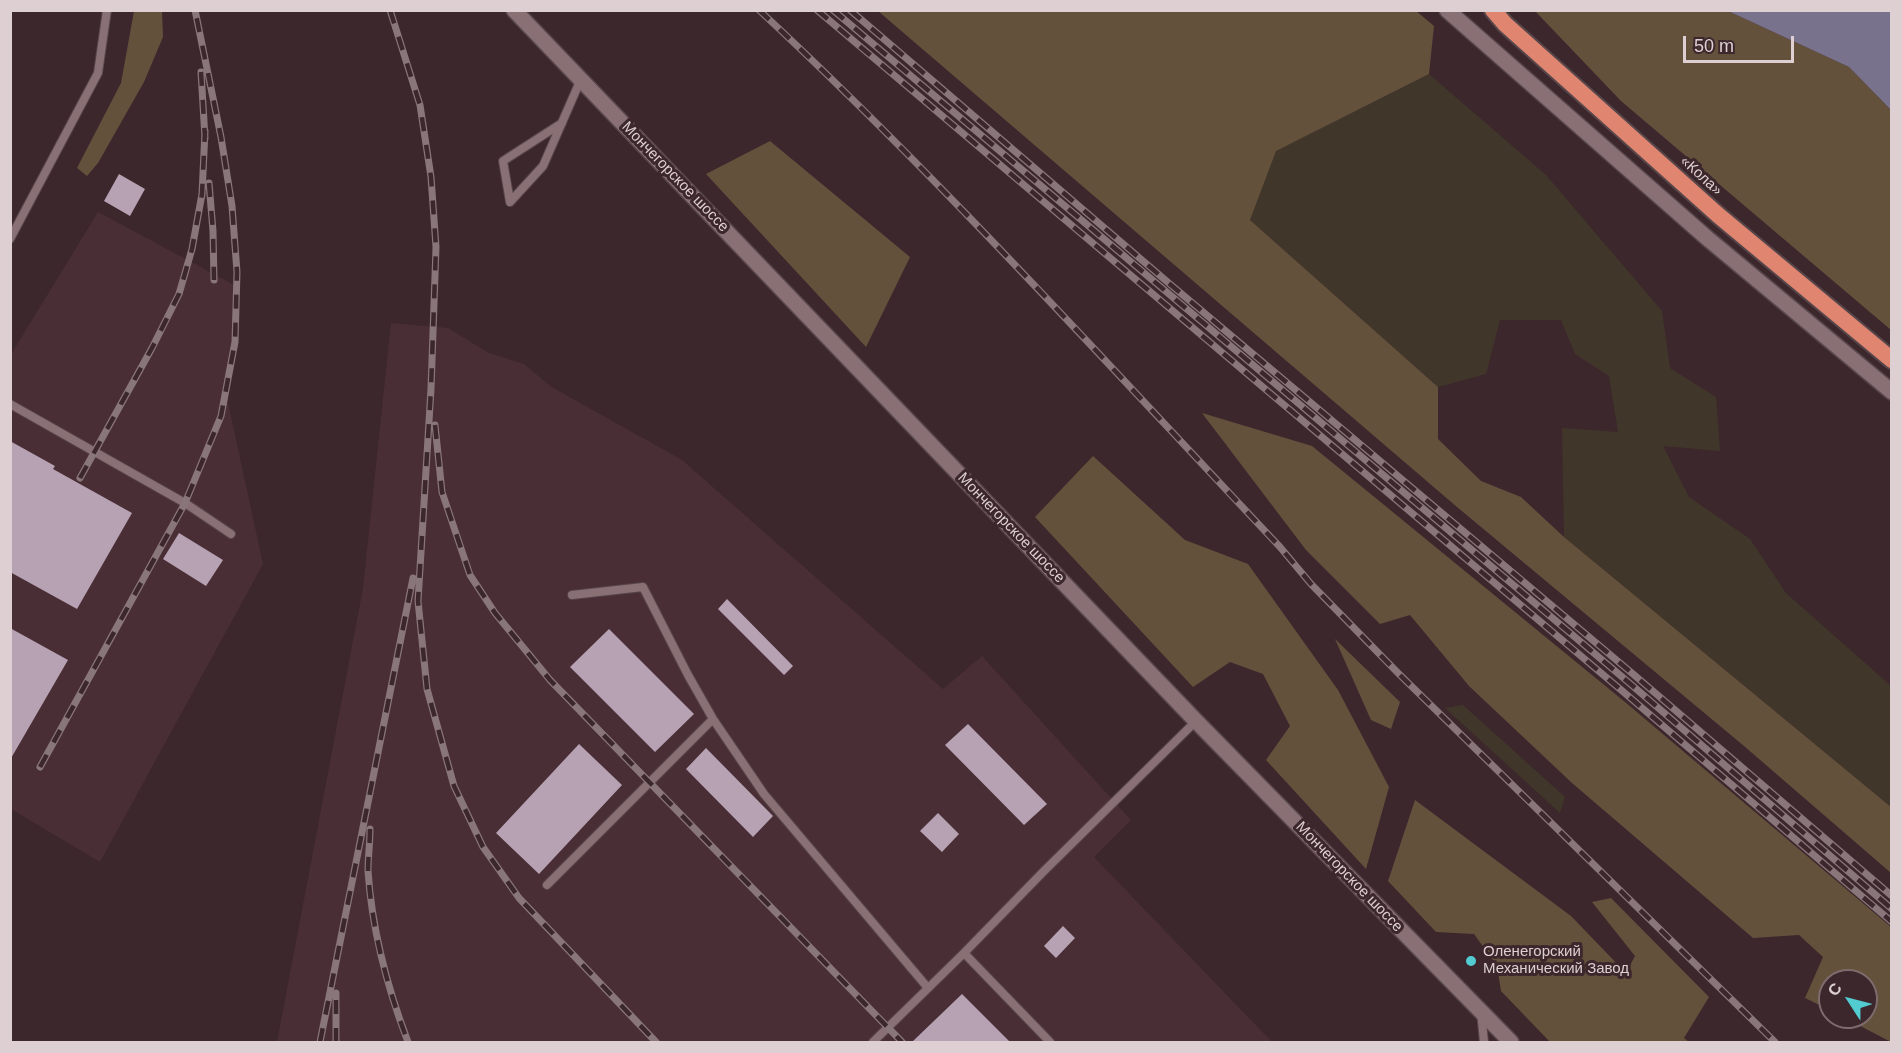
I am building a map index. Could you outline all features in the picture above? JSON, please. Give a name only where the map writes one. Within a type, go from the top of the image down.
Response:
[{"type":"highway","name":"«Кола»","points":[[1493,10],[1505,24],[1718,215],[1892,360]]},
{"type":"street","name":"Мончегорское шоссе","points":[[514,10],[1196,721],[1511,1042]]},
{"type":"street","points":[[1447,10],[1707,238],[1892,392]]},
{"type":"lane","points":[[10,239],[98,73],[107,10]]},
{"type":"lane","points":[[562,123],[503,162],[510,202],[543,166],[562,123],[580,79]]},
{"type":"lane","points":[[10,404],[185,504],[231,534]]},
{"type":"lane","points":[[572,596],[643,587],[687,675],[713,719],[764,795],[928,988]]},
{"type":"lane","points":[[547,885],[713,719]]},
{"type":"lane","points":[[873,1042],[1196,721]]},
{"type":"lane","points":[[964,953],[1050,1042]]},
{"type":"lane","points":[[1480,1011],[1484,1042]]},
{"type":"shaded area","points":[[1415,10],[1434,26],[1429,74],[1276,151],[1250,220],[1438,387],[1438,439],[1481,481],[1521,497],[1564,537],[1891,807],[1891,873],[1744,746],[1457,507],[878,11]]},
{"type":"shaded area","points":[[134,11],[162,11],[163,37],[144,82],[98,163],[87,176],[77,168],[121,83]]},
{"type":"shaded area","points":[[1535,11],[1728,11],[1849,67],[1891,110],[1891,330],[1621,101]]},
{"type":"shaded area","points":[[1728,11],[1891,11],[1891,110],[1849,67]]},
{"type":"shaded area","points":[[1429,74],[1546,175],[1662,311],[1670,368],[1716,397],[1720,451],[1663,446],[1689,497],[1750,539],[1786,593],[1891,686],[1891,807],[1564,537],[1562,428],[1618,432],[1609,376],[1575,354],[1561,320],[1500,320],[1486,374],[1438,387],[1250,220],[1275,151]]},
{"type":"shaded area","points":[[770,141],[910,257],[866,347],[706,174]]},
{"type":"shaded area","points":[[98,212],[238,287],[227,398],[263,564],[100,862],[11,809],[10,356]]},
{"type":"shaded area","points":[[391,323],[448,328],[489,353],[524,364],[550,386],[682,460],[943,689],[982,656],[1131,820],[1094,857],[1272,1042],[277,1042],[363,588]]},
{"type":"shaded area","points":[[1202,413],[1312,446],[1625,702],[1891,927],[1891,1042],[1866,1029],[1878,1029],[1878,969],[1818,969],[1818,1004],[1805,998],[1823,957],[1799,935],[1753,938],[1572,783],[1469,686],[1410,615],[1380,624],[1306,550]]},
{"type":"shaded area","points":[[1093,456],[1185,540],[1248,564],[1338,690],[1389,787],[1366,869],[1266,760],[1290,726],[1263,674],[1230,662],[1193,687],[1035,517]]},
{"type":"shaded area","points":[[1335,639],[1400,702],[1391,729],[1371,720]]},
{"type":"shaded area","points":[[1463,705],[1565,797],[1560,813],[1445,708]]},
{"type":"shaded area","points":[[1415,800],[1571,916],[1626,973],[1635,956],[1592,902],[1611,898],[1709,997],[1684,1038],[1689,1042],[1550,1042],[1501,991],[1497,966],[1474,934],[1436,932],[1388,881]]},
{"type":"building","points":[[119,174],[145,189],[130,216],[104,201]]},
{"type":"building","points":[[10,441],[55,466],[53,469],[132,513],[77,609],[10,572]]},
{"type":"building","points":[[179,533],[223,560],[206,586],[163,559]]},
{"type":"building","points":[[727,599],[793,666],[784,675],[718,609]]},
{"type":"building","points":[[10,628],[68,660],[10,760]]},
{"type":"building","points":[[609,629],[694,714],[655,752],[570,667]]},
{"type":"building","points":[[968,724],[1047,804],[1024,825],[945,745]]},
{"type":"building","points":[[579,744],[622,785],[539,874],[496,833]]},
{"type":"building","points":[[706,748],[773,816],[753,837],[686,769]]},
{"type":"building","points":[[938,813],[959,834],[942,852],[920,831]]},
{"type":"building","points":[[1063,926],[1075,938],[1056,958],[1044,946]]},
{"type":"building","points":[[962,994],[1010,1042],[912,1042]]},
{"type":"railway","points":[[40,767],[185,503],[221,416],[235,342],[237,272],[232,206],[221,137],[195,10]]},
{"type":"railway","points":[[390,10],[420,105],[431,177],[436,247],[431,389],[418,601],[427,689],[454,786],[483,847],[519,898],[656,1042]]},
{"type":"railway","points":[[759,10],[827,74],[959,207],[1280,547],[1311,584],[1398,673],[1775,1042]]},
{"type":"railway","points":[[817,10],[1892,922]]},
{"type":"railway","points":[[833,10],[1627,681],[1892,909]]},
{"type":"railway","points":[[850,10],[1892,896]]},
{"type":"railway","points":[[201,72],[205,138]]},
{"type":"railway","points":[[80,478],[152,348],[179,294],[192,249],[202,194],[205,131]]},
{"type":"railway","points":[[209,183],[214,280]]},
{"type":"railway","points":[[435,425],[442,492],[470,575],[495,613],[550,680],[902,1042]]},
{"type":"railway","points":[[320,1042],[413,578]]},
{"type":"railway","points":[[370,829],[368,871],[373,915],[387,979],[408,1042]]},
{"type":"railway","points":[[336,993],[336,1042]]},
{"type":"place","name":"Оленегорский Механический Завод","points":[[1471,961]]}]
